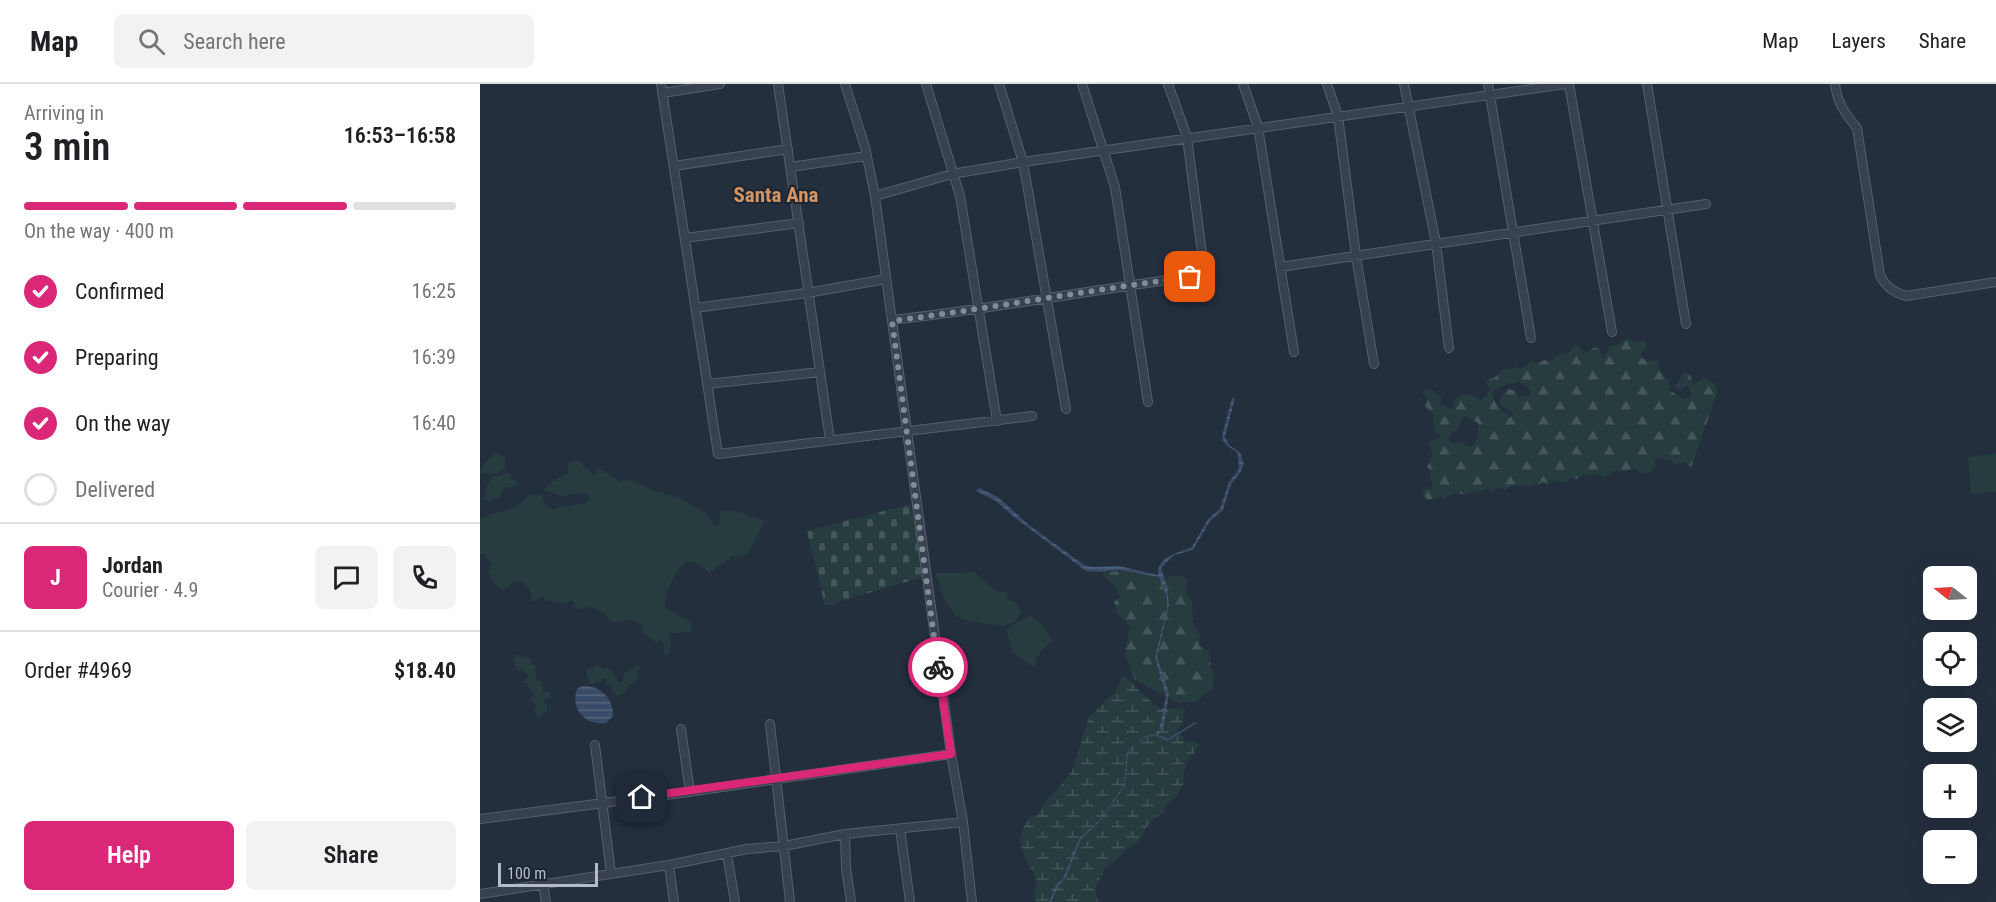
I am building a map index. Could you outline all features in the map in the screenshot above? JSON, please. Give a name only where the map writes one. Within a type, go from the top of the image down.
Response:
[{"type":"street","points":[[720,84],[662,88],[718,454],[1032,416]]},
{"type":"street","points":[[778,84],[830,440]]},
{"type":"street","points":[[844,84],[867,156],[875,196],[951,754],[963,822],[972,902]]},
{"type":"street","points":[[926,84],[960,196],[997,421]]},
{"type":"street","points":[[999,84],[1023,162],[1066,409]]},
{"type":"street","points":[[1082,84],[1115,188],[1148,402]]},
{"type":"street","points":[[892,321],[980,310],[1190,277],[1197,272],[1203,261],[1187,137],[1168,84]]},
{"type":"street","points":[[1243,84],[1258,127],[1294,352]]},
{"type":"street","points":[[1327,84],[1338,116],[1356,256],[1374,364]]},
{"type":"street","points":[[1404,84],[1436,244],[1449,348]]},
{"type":"street","points":[[1488,84],[1531,338]]},
{"type":"street","points":[[875,196],[952,174],[1023,162],[1568,84],[1612,332]]},
{"type":"street","points":[[1647,84],[1686,324]]},
{"type":"street","points":[[1835,84],[1836,97],[1845,114],[1857,128],[1880,275],[1884,285],[1906,296],[1996,282]]},
{"type":"street","points":[[674,166],[788,149]]},
{"type":"street","points":[[790,167],[867,156]]},
{"type":"street","points":[[1280,267],[1707,204]]},
{"type":"street","points":[[685,238],[799,223]]},
{"type":"street","points":[[695,308],[807,293],[886,279]]},
{"type":"street","points":[[707,384],[820,372]]},
{"type":"street","points":[[770,724],[790,902]]},
{"type":"street","points":[[681,729],[690,792]]},
{"type":"street","points":[[596,745],[611,873]]},
{"type":"street","points":[[486,818],[690,792],[951,754]]},
{"type":"street","points":[[484,896],[543,884],[669,865],[747,849],[784,846],[845,834],[963,822]]},
{"type":"street","points":[[900,829],[910,902]]},
{"type":"street","points":[[845,834],[846,868],[852,902]]},
{"type":"street","points":[[727,854],[735,902]]},
{"type":"street","points":[[669,865],[674,902]]},
{"type":"street","points":[[543,884],[546,902]]},
{"type":"green space","points":[[1627,338],[1634,342],[1645,340],[1647,347],[1641,353],[1642,358],[1647,361],[1658,360],[1660,371],[1668,381],[1669,390],[1684,399],[1692,396],[1688,385],[1679,390],[1675,386],[1685,372],[1690,375],[1693,382],[1696,383],[1705,378],[1715,384],[1717,394],[1691,467],[1683,462],[1675,465],[1671,459],[1666,462],[1663,457],[1654,459],[1656,465],[1650,472],[1641,474],[1635,469],[1620,472],[1615,470],[1604,478],[1596,474],[1588,476],[1584,474],[1577,479],[1570,478],[1567,483],[1551,480],[1548,484],[1543,482],[1537,485],[1532,484],[1531,487],[1523,484],[1512,485],[1505,490],[1498,487],[1491,493],[1488,488],[1465,495],[1453,494],[1443,499],[1438,497],[1428,500],[1422,494],[1425,488],[1430,489],[1433,484],[1430,479],[1431,471],[1427,467],[1433,454],[1429,446],[1431,441],[1439,438],[1440,435],[1435,432],[1434,415],[1424,405],[1428,398],[1422,393],[1425,389],[1434,391],[1442,398],[1440,405],[1443,404],[1450,409],[1453,408],[1455,399],[1459,395],[1473,395],[1480,400],[1484,398],[1489,389],[1486,383],[1502,370],[1516,367],[1522,369],[1531,361],[1539,363],[1544,360],[1552,361],[1558,355],[1570,352],[1575,345],[1580,347],[1583,354],[1593,348],[1600,349],[1602,357],[1605,358],[1609,347],[1620,344]],"holes":[[[1519,381],[1530,390],[1530,395],[1519,397],[1515,391],[1509,389],[1502,395],[1499,403],[1513,413],[1510,417],[1497,406],[1492,393],[1495,389],[1508,383],[1514,384]],[[1464,416],[1478,423],[1477,440],[1470,447],[1460,442],[1451,443],[1448,438],[1451,433],[1458,430]]]},
{"type":"green space","points":[[494,453],[505,457],[505,468],[496,473],[480,473],[483,465]]},
{"type":"green space","points":[[1996,454],[1996,492],[1971,494],[1968,457]]},
{"type":"green space","points":[[578,460],[595,476],[597,467],[619,481],[629,480],[658,492],[678,497],[705,513],[714,524],[719,526],[721,510],[739,512],[765,521],[747,555],[733,556],[709,573],[699,564],[687,561],[679,569],[669,589],[665,607],[691,623],[691,632],[670,633],[671,645],[668,656],[663,654],[662,640],[656,643],[642,632],[642,625],[632,620],[612,622],[601,611],[585,606],[577,610],[572,600],[558,603],[544,599],[544,596],[533,602],[529,588],[520,581],[512,583],[504,590],[495,585],[488,573],[492,565],[484,554],[480,554],[480,519],[513,508],[527,496],[535,494],[542,495],[545,504],[553,510],[587,503],[589,497],[584,493],[561,496],[544,490],[552,482],[568,473],[568,463]]},
{"type":"green space","points":[[510,473],[511,479],[517,480],[515,486],[504,488],[499,499],[494,497],[490,501],[484,500],[487,485],[493,476],[500,476]]},
{"type":"green space","points":[[911,504],[923,577],[825,606],[807,531]]},
{"type":"green space","points":[[973,571],[998,592],[1007,592],[1008,600],[1014,601],[1022,611],[1015,622],[1004,626],[973,622],[957,617],[946,603],[935,573]]},
{"type":"green space","points":[[1118,571],[1158,577],[1163,582],[1171,575],[1182,576],[1187,580],[1185,592],[1192,601],[1193,625],[1200,635],[1199,646],[1209,651],[1213,677],[1212,689],[1195,702],[1179,703],[1135,680],[1125,655],[1130,626],[1117,613],[1114,602],[1120,597],[1115,587],[1102,573]]},
{"type":"green space","points":[[1030,615],[1044,627],[1053,641],[1039,655],[1036,666],[1032,666],[1013,653],[1006,629]]},
{"type":"green space","points":[[518,654],[530,658],[531,665],[535,664],[536,680],[542,683],[543,692],[550,692],[550,698],[543,701],[547,705],[547,711],[538,719],[534,710],[537,705],[531,701],[533,693],[528,687],[529,684],[523,683],[528,676],[523,670],[517,671],[514,659]]},
{"type":"green space","points":[[596,664],[603,670],[611,669],[619,683],[623,681],[627,671],[636,665],[641,667],[637,671],[639,676],[636,682],[629,684],[625,693],[617,696],[612,692],[612,686],[606,685],[607,679],[604,678],[600,683],[597,681],[592,685],[588,681],[586,670],[593,668]]},
{"type":"green space","points":[[1124,675],[1159,707],[1185,709],[1182,724],[1177,732],[1185,742],[1195,742],[1200,745],[1187,762],[1184,782],[1178,795],[1148,825],[1139,841],[1105,869],[1096,887],[1099,902],[1035,902],[1034,893],[1037,883],[1022,850],[1021,835],[1024,827],[1030,817],[1038,815],[1042,806],[1072,771],[1089,717],[1116,690]]},
{"type":"water","points":[[1232,398],[1235,398],[1225,437],[1230,446],[1240,452],[1244,464],[1231,484],[1223,510],[1210,521],[1193,550],[1174,555],[1161,568],[1167,587],[1169,605],[1157,657],[1169,693],[1164,725],[1158,735],[1146,737],[1138,743],[1145,736],[1156,734],[1159,731],[1166,696],[1155,657],[1167,609],[1167,598],[1159,577],[1118,570],[1086,571],[996,501],[976,491],[979,488],[998,497],[1029,525],[1084,565],[1119,566],[1158,575],[1161,563],[1165,559],[1175,553],[1192,547],[1208,519],[1220,509],[1229,482],[1239,469],[1238,454],[1226,445],[1222,436]]},
{"type":"water","points":[[582,686],[600,690],[608,698],[613,716],[606,723],[592,722],[581,715],[575,697],[577,689]]},
{"type":"water","points":[[1136,744],[1128,753],[1125,785],[1102,819],[1081,839],[1065,879],[1049,902],[1056,885],[1063,879],[1079,839],[1101,819],[1124,785],[1127,752]]},
{"type":"waterway","points":[[1156,735],[1168,740],[1195,723]]},
{"type":"way so far","points":[[938,667],[892,321],[980,310],[1190,277]]},
{"type":"district","name":"Santa Ana","points":[[776,195]]},
{"type":"route","points":[[642,797],[951,754],[938,667]]}]
